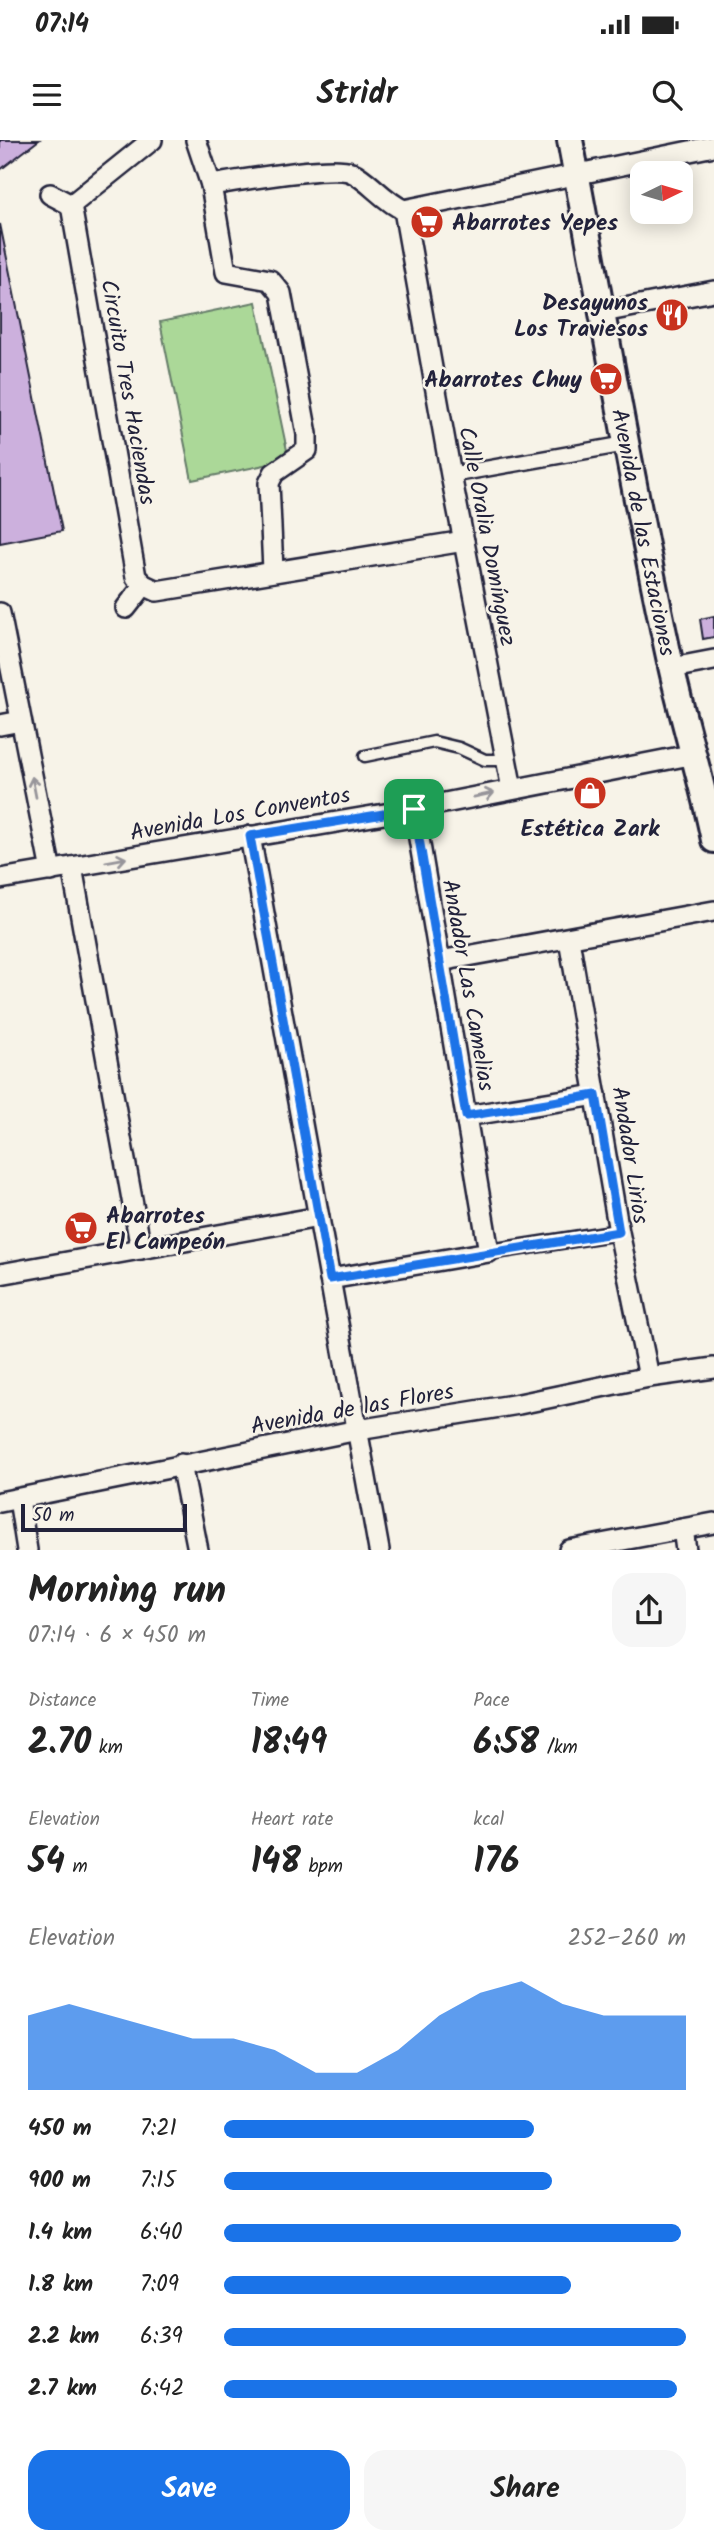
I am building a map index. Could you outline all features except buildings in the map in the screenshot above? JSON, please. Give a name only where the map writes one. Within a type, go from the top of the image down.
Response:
[{"type":"street","points":[[50,194],[71,205],[152,140]]},
{"type":"street","points":[[196,140],[211,185],[226,272],[270,280],[281,293],[307,434],[307,450],[274,473],[269,484],[272,570]]},
{"type":"street","name":"Avenida de las Estaciones","points":[[570,140],[626,444],[671,668],[710,799],[714,841]]},
{"type":"street","points":[[211,185],[328,170],[351,172],[393,205],[404,210],[714,146]]},
{"type":"street","name":"Circuito Tres Haciendas","points":[[71,205],[136,577],[144,585]]},
{"type":"street","name":"Calle Oralia Domínguez","points":[[404,210],[451,475],[512,789]]},
{"type":"street","points":[[603,312],[714,291]]},
{"type":"street","points":[[451,475],[626,444]]},
{"type":"street","points":[[126,608],[144,585],[157,591],[272,570],[464,541]]},
{"type":"street","points":[[0,617],[51,871]]},
{"type":"street","points":[[671,668],[714,660]]},
{"type":"street","points":[[0,725],[21,721]]},
{"type":"street","name":"Avenida Los Conventos","points":[[0,879],[414,809],[695,754]]},
{"type":"street","name":"Andador Las Camelias","points":[[414,809],[489,1252]]},
{"type":"street","points":[[250,836],[379,1550]]},
{"type":"street","points":[[72,867],[141,1249]]},
{"type":"street","points":[[440,961],[714,911]]},
{"type":"street","name":"Andador Lirios","points":[[569,939],[619,1232],[649,1377]]},
{"type":"street","points":[[466,1116],[596,1095]]},
{"type":"street","points":[[0,1274],[319,1217]]},
{"type":"street","points":[[330,1279],[619,1232]]},
{"type":"street","name":"Avenida de las Flores","points":[[9,1501],[358,1430],[519,1404],[649,1377],[714,1368]]},
{"type":"street","points":[[181,1464],[198,1550]]},
{"type":"street","points":[[9,1501],[27,1550]]},
{"type":"street","points":[[569,1550],[714,1522]]},
{"type":"street","points":[[683,1530],[686,1550]]},
{"type":"lane","points":[[365,756],[434,742],[459,748],[485,760],[506,760]]},
{"type":"green space","points":[[256,302],[289,460],[192,480],[160,322]]},
{"type":"place","name":"Abarrotes Yepes","points":[[427,222]]},
{"type":"place","name":"Desayunos Los Traviesos","points":[[672,315]]},
{"type":"place","name":"Abarrotes Chuy","points":[[606,379]]},
{"type":"place","name":"Estética Zark","points":[[590,793]]},
{"type":"place","name":"Abarrotes El Campeón","points":[[81,1228]]},
{"type":"route","points":[[414,809],[466,1116],[596,1095],[619,1232],[330,1279],[250,836],[414,809]]}]
